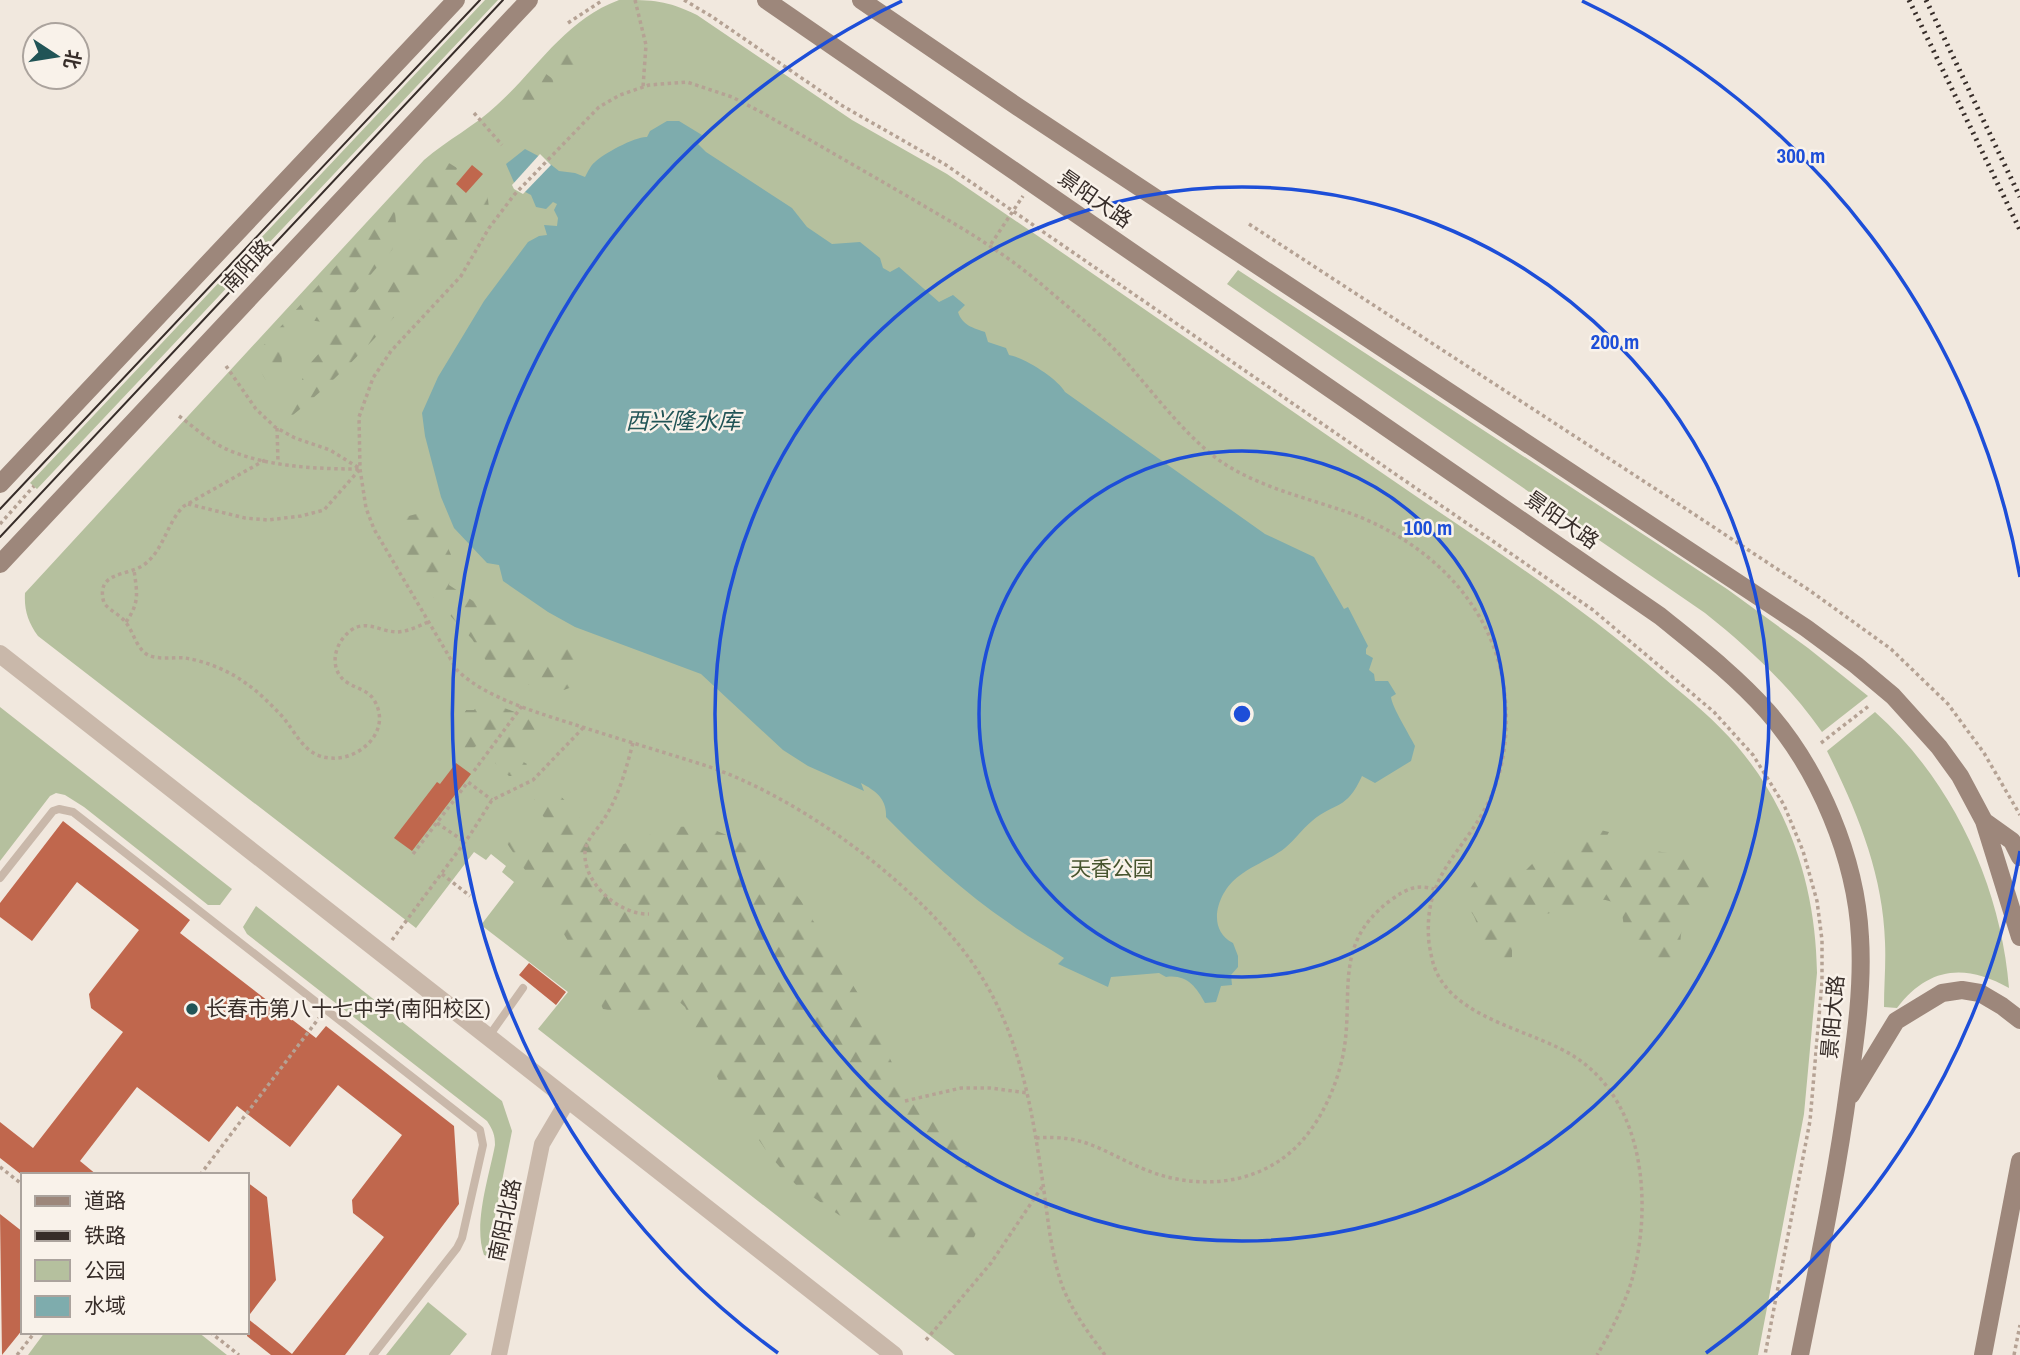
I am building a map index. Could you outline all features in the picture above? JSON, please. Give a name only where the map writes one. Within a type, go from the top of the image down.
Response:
[{"type":"main road","name":"南阳路","points":[[0,484],[456,0]]},
{"type":"main road","name":"南阳路","points":[[0,564],[529,0]]},
{"type":"main road","name":"景阳大路","points":[[766,0],[1660,616],[1707,654],[1767,712],[1815,780],[1843,848],[1860,934],[1859,1005],[1841,1146],[1800,1355]]},
{"type":"main road","name":"景阳大路","points":[[861,0],[1018,107],[1806,628],[1856,665],[1914,718],[1960,776],[1984,821],[2020,937]]},
{"type":"main road","points":[[1984,821],[2012,841],[2020,857]]},
{"type":"main road","points":[[1847,1102],[1896,1021],[1923,1002],[1942,993],[1962,989],[1980,993],[2020,1020]]},
{"type":"main road","points":[[1983,1355],[2020,1161]]},
{"type":"street","points":[[0,654],[894,1355]]},
{"type":"street","name":"南阳北路","points":[[499,1355],[542,1144],[568,1100]]},
{"type":"lane","points":[[0,878],[53,811],[60,808],[73,812],[475,1125],[483,1139],[462,1237],[457,1248],[373,1355]]},
{"type":"lane","points":[[489,1036],[523,988]]},
{"type":"path","points":[[568,23],[603,0]]},
{"type":"path","points":[[635,0],[646,45],[643,88]]},
{"type":"path","points":[[684,0],[841,105],[946,165],[1593,610],[1714,712],[1742,742],[1768,779],[1793,824],[1810,873],[1820,921],[1823,960],[1813,1099],[1806,1150],[1765,1355]]},
{"type":"path","points":[[1105,1355],[1079,1318],[1064,1289],[1055,1260],[1028,1093],[1017,1051],[986,982],[948,932],[892,877],[828,829],[738,778],[522,706],[484,690],[464,678],[374,529],[366,508],[360,469],[359,416],[376,371],[391,351],[461,276],[489,228],[514,195],[600,107],[620,95],[666,83],[687,82],[732,97],[991,244],[1101,335],[1176,420],[1218,459],[1268,485],[1373,522],[1393,532],[1434,561],[1465,594],[1489,635],[1498,663],[1504,685],[1505,738],[1498,777],[1484,811],[1448,863],[1434,889],[1429,909],[1430,952],[1434,967],[1445,986],[1478,1012],[1554,1046],[1585,1065],[1609,1088],[1626,1119],[1639,1167],[1640,1234],[1624,1303],[1597,1355]]},
{"type":"path","points":[[474,113],[502,145]]},
{"type":"path","points":[[991,244],[1032,183]]},
{"type":"path","points":[[1249,225],[1809,590],[1891,649],[1948,704],[1984,753],[2020,815]]},
{"type":"path","points":[[226,366],[256,410],[277,428],[295,439],[330,450],[360,469]]},
{"type":"path","points":[[179,416],[224,448],[265,460],[325,469],[360,469]]},
{"type":"path","points":[[277,428],[278,462]]},
{"type":"path","points":[[265,460],[186,504],[174,518],[155,554],[141,566],[107,582],[102,599],[106,606],[126,622],[139,645],[148,654],[194,660],[237,678],[281,715],[299,742],[313,754],[342,759],[358,754],[368,745],[379,722],[379,712],[372,697],[346,683],[338,673],[334,661],[344,636],[367,625],[402,632],[428,622]]},
{"type":"path","points":[[186,504],[244,518],[268,520],[301,516],[324,510],[360,469]]},
{"type":"path","points":[[0,524],[34,486]]},
{"type":"path","points":[[126,622],[136,604],[134,570]]},
{"type":"path","points":[[1821,743],[1870,705]]},
{"type":"path","points":[[474,771],[522,706]]},
{"type":"path","points":[[383,952],[465,842],[492,800],[533,780],[584,727]]},
{"type":"path","points":[[633,743],[618,792],[585,852],[589,871],[611,901],[635,914],[649,914]]},
{"type":"path","points":[[413,854],[468,782],[492,800]]},
{"type":"path","points":[[437,823],[465,842]]},
{"type":"path","points":[[442,874],[470,896]]},
{"type":"path","points":[[1036,1138],[1080,1140],[1149,1171],[1195,1181],[1227,1181],[1247,1177],[1270,1167],[1299,1144],[1307,1134],[1327,1102],[1336,1081],[1345,1040],[1349,965],[1366,924],[1378,911],[1406,890],[1419,886],[1434,889]]},
{"type":"path","points":[[202,1173],[326,1009]]},
{"type":"path","points":[[905,1101],[961,1088],[990,1088],[1028,1093]]},
{"type":"path","points":[[0,1167],[21,1183]]},
{"type":"path","points":[[926,1340],[991,1263],[1043,1185]]},
{"type":"path","points":[[2014,1355],[2020,1325]]},
{"type":"path","points":[[17,1355],[33,1334]]},
{"type":"path","points":[[213,1334],[239,1355]]},
{"type":"green space","points":[[485,0],[498,0],[37,489],[30,483]]},
{"type":"green space","name":"天香公园","points":[[619,0],[660,2],[697,15],[852,120],[947,174],[1547,586],[1636,654],[1702,711],[1737,746],[1772,796],[1797,852],[1812,911],[1817,973],[1804,1114],[1758,1355],[955,1355],[538,1029],[568,992],[481,925],[514,882],[502,872],[506,866],[491,854],[486,860],[474,852],[416,928],[38,636],[27,616],[25,593],[424,160],[497,105],[567,32],[600,9]]},
{"type":"green space","points":[[568,38],[579,46],[584,54],[582,64],[568,76],[547,67],[545,60]]},
{"type":"green space","points":[[542,71],[553,79],[554,92],[547,103],[527,112],[505,104]]},
{"type":"green space","points":[[449,163],[457,168],[451,187],[460,197],[470,195],[486,183],[489,208],[368,345],[316,396],[288,419],[285,401],[303,378],[306,368],[429,229],[400,206],[395,212],[397,235],[392,250],[334,317],[322,322],[303,319],[290,334],[282,354],[283,382],[270,385],[264,377],[260,364],[261,348],[415,180]]},
{"type":"green space","points":[[1238,270],[1727,589],[1868,696],[1822,732],[1768,668],[1705,613],[1227,284]]},
{"type":"green space","points":[[424,512],[445,541],[452,557],[449,585],[523,634],[541,650],[561,646],[574,652],[579,667],[572,687],[564,690],[512,682],[492,670],[472,639],[431,595],[411,566],[402,544],[397,519]]},
{"type":"green space","points":[[483,699],[541,723],[540,742],[537,748],[527,750],[520,760],[527,764],[518,776],[509,776],[495,763],[499,757],[496,752],[476,746],[472,750],[463,749],[460,744],[464,732],[464,713],[466,710],[474,710]]},
{"type":"green space","points":[[0,707],[232,889],[220,905],[208,905],[84,807],[65,795],[56,793],[50,796],[0,861]]},
{"type":"green space","points":[[1875,712],[1903,739],[1927,769],[1968,837],[1996,911],[2009,988],[1977,975],[1948,973],[1921,984],[1897,1008],[1884,1007],[1885,942],[1874,868],[1858,820],[1827,751]]},
{"type":"green space","points":[[549,785],[578,813],[584,829],[600,841],[618,846],[672,827],[705,826],[736,839],[775,867],[801,901],[859,995],[897,1073],[912,1095],[957,1143],[968,1159],[978,1184],[981,1207],[977,1231],[959,1269],[914,1243],[881,1236],[839,1215],[797,1186],[770,1156],[721,1085],[685,1007],[674,997],[651,1019],[603,1009],[586,972],[536,886],[504,839],[558,835],[532,802]]},
{"type":"green space","points":[[1596,829],[1609,832],[1598,853],[1612,865],[1620,867],[1632,857],[1657,851],[1683,859],[1721,878],[1714,892],[1692,913],[1683,926],[1680,960],[1665,973],[1651,966],[1639,956],[1626,936],[1618,906],[1611,901],[1597,899],[1516,923],[1512,929],[1512,957],[1501,965],[1489,963],[1474,916],[1461,901],[1475,881],[1522,874],[1536,860],[1567,848],[1576,836]]},
{"type":"green space","points":[[256,906],[502,1101],[512,1131],[487,1256],[484,1255],[480,1229],[495,1138],[487,1121],[247,934],[243,927]]},
{"type":"green space","points":[[428,1302],[467,1334],[450,1355],[386,1355]]},
{"type":"green space","points":[[44,1334],[201,1334],[227,1355],[28,1355]]},
{"type":"water","name":"西兴隆水库","points":[[667,121],[679,121],[702,135],[698,144],[706,152],[792,208],[807,227],[832,244],[860,242],[880,258],[883,268],[890,272],[899,267],[939,302],[953,295],[965,305],[958,312],[962,320],[985,332],[988,342],[1006,348],[1009,355],[1024,360],[1056,381],[1065,392],[1265,534],[1314,557],[1344,609],[1348,607],[1368,646],[1366,654],[1373,658],[1369,670],[1374,674],[1375,681],[1388,681],[1396,694],[1391,697],[1392,701],[1415,746],[1411,761],[1375,783],[1362,776],[1351,795],[1312,821],[1285,848],[1244,872],[1225,891],[1220,900],[1217,920],[1224,937],[1233,943],[1238,956],[1238,967],[1231,975],[1232,985],[1221,986],[1216,1002],[1205,1003],[1190,982],[1179,977],[1166,977],[1159,973],[1111,977],[1108,987],[1058,964],[1064,958],[993,911],[915,845],[886,817],[885,805],[880,796],[871,789],[861,783],[864,791],[808,766],[783,750],[701,674],[575,627],[548,612],[503,581],[499,565],[487,563],[454,528],[441,497],[425,436],[422,413],[438,377],[484,301],[528,242],[547,235],[544,225],[557,226],[558,218],[554,210],[557,204],[553,202],[546,209],[536,207],[531,195],[516,187],[506,164],[525,149],[559,171],[585,177],[592,165],[612,150],[647,137],[650,131]]},
{"type":"pier","points":[[540,154],[551,165],[523,194],[514,189],[512,185]]},
{"type":"building","points":[[472,165],[483,174],[466,193],[456,184]]},
{"type":"building","points":[[456,763],[471,774],[412,851],[394,838],[437,782],[440,784]]},
{"type":"building","points":[[63,821],[190,920],[180,933],[316,1038],[326,1026],[454,1126],[459,1204],[345,1355],[271,1355],[247,1336],[248,1319],[292,1354],[384,1237],[353,1213],[352,1200],[402,1135],[338,1085],[290,1147],[237,1106],[209,1142],[137,1087],[80,1161],[95,1173],[21,1174],[0,1158],[0,1122],[33,1148],[123,1032],[91,1008],[89,994],[139,930],[77,882],[32,941],[0,917],[0,903]]},
{"type":"building","points":[[529,963],[566,992],[556,1005],[519,975]]},
{"type":"building","points":[[248,1183],[267,1197],[276,1280],[248,1317]]},
{"type":"building","points":[[0,1214],[21,1230],[21,1331],[2,1355]]},
{"type":"tram line","points":[[0,509],[480,0]]},
{"type":"tram line","points":[[0,537],[503,0]]},
{"type":"railway","points":[[1909,0],[2020,230]]},
{"type":"railway","points":[[1926,0],[2020,197]]},
{"type":"place","name":"长春市第八十七中学(南阳校区)","points":[[192,1009]]}]
